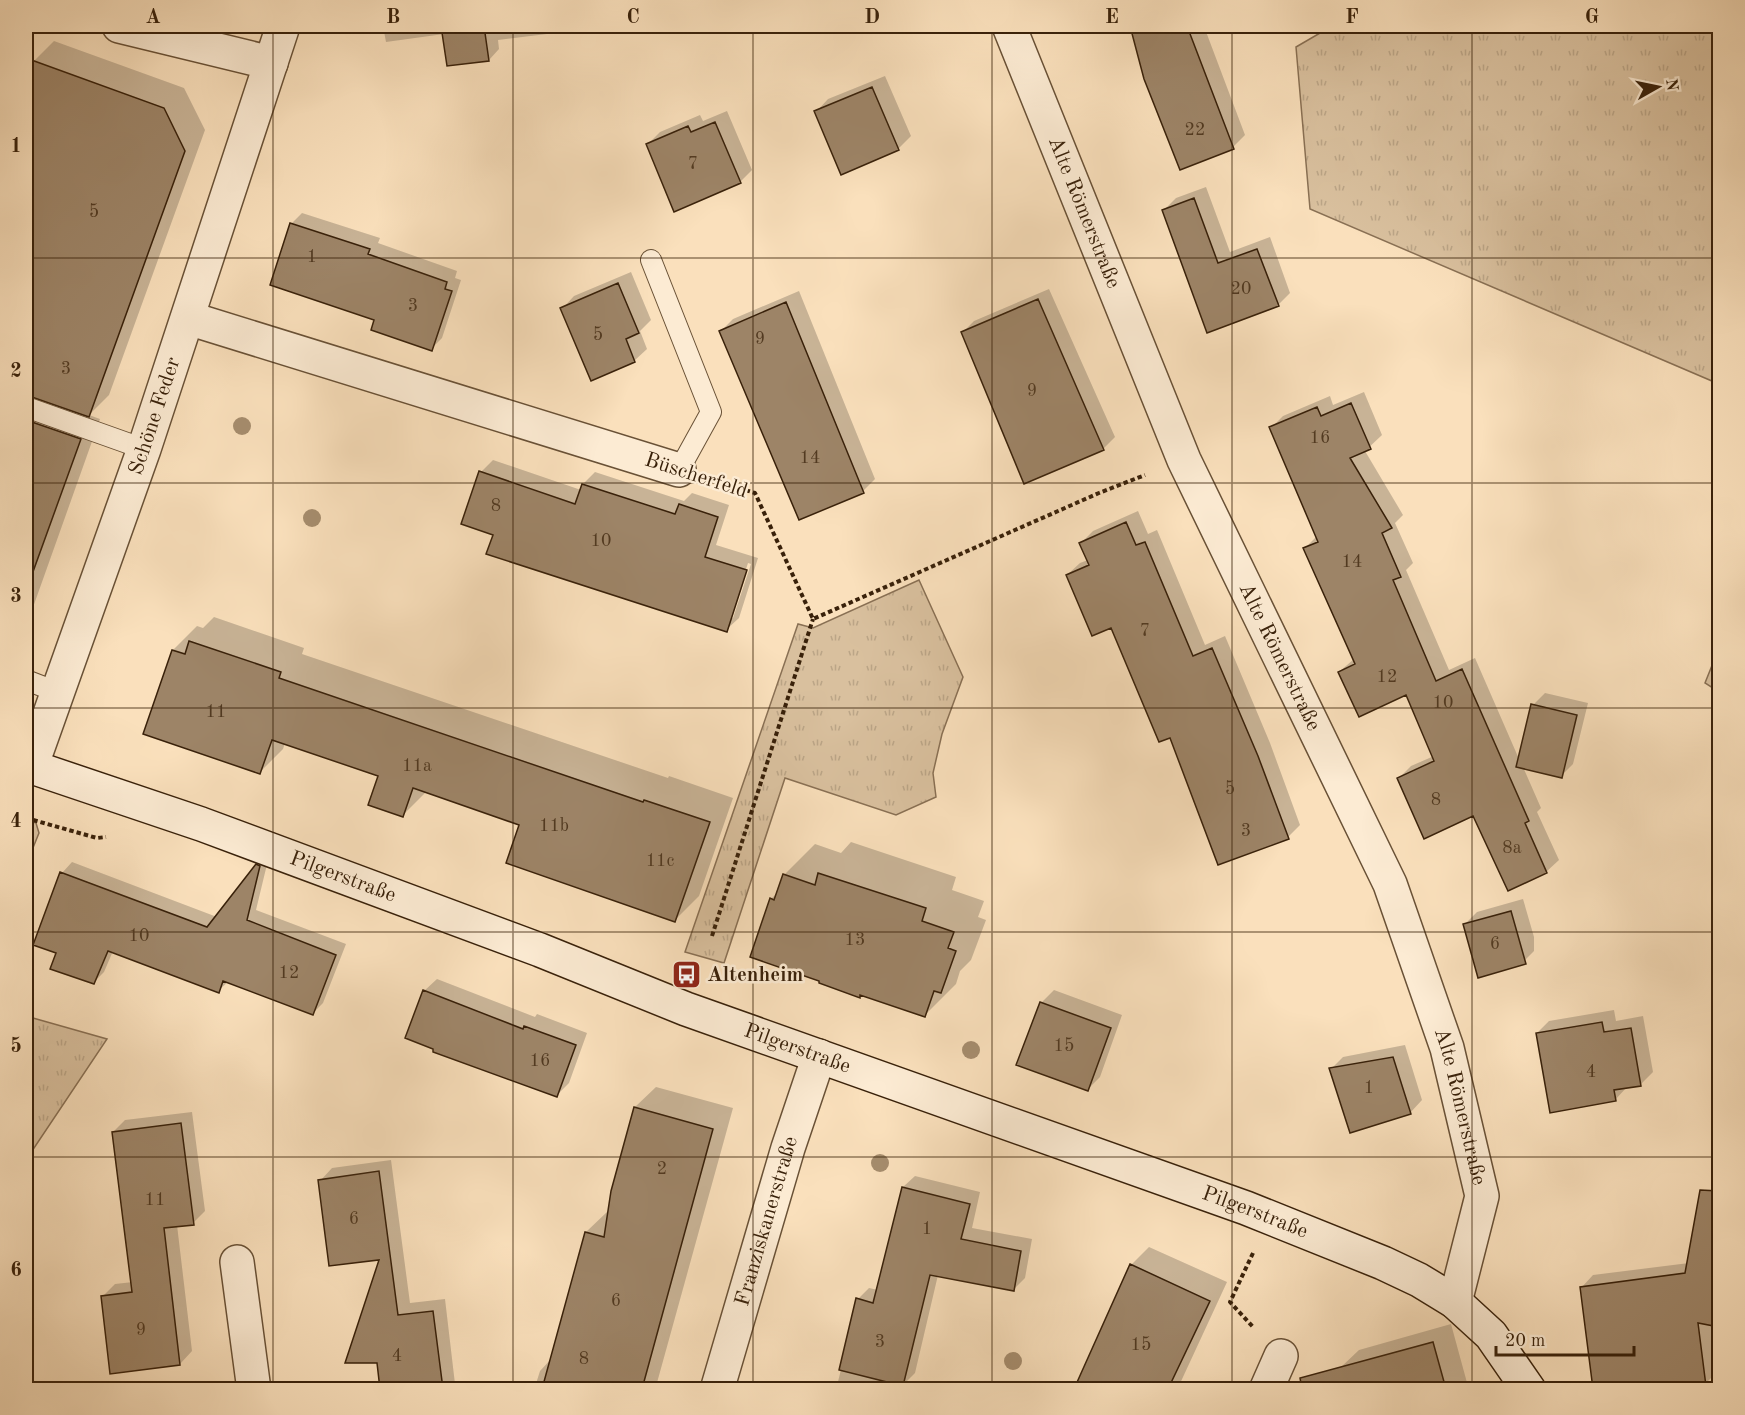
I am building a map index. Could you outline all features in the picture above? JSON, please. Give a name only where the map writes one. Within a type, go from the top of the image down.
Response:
[{"type":"street","points":[[120,26],[271,63]]},
{"type":"street","name":"Schöne Feder","points":[[28,766],[57,692],[144,449],[283,26]]},
{"type":"street","name":"Alte Römerstraße","points":[[1009,26],[1184,460],[1390,884],[1447,1048],[1482,1196],[1455,1302]]},
{"type":"street","name":"Büscherfeld","points":[[188,318],[679,470]]},
{"type":"street","name":"Pilgerstraße","points":[[28,766],[201,824],[540,950],[686,1009],[1269,1218],[1383,1263],[1419,1280],[1455,1302],[1491,1335],[1529,1389]]},
{"type":"street","name":"Franziskanerstraße","points":[[717,1389],[788,1148],[819,1056]]},
{"type":"street","points":[[237,1262],[254,1389]]},
{"type":"street","points":[[1266,1389],[1281,1356]]},
{"type":"lane","points":[[651,260],[711,412],[679,470]]},
{"type":"lane","points":[[26,407],[144,449]]},
{"type":"lane","points":[[26,680],[57,692]]},
{"type":"path","points":[[712,936],[813,620],[1099,493],[1184,460]]},
{"type":"path","name":"Büscherfeld","points":[[679,470],[755,493],[813,620]]},
{"type":"path","points":[[1269,1218],[1230,1302],[1281,1356]]},
{"type":"green space","points":[[1332,26],[1719,26],[1719,384],[1310,209],[1296,47]]},
{"type":"green space","points":[[919,580],[963,677],[942,734],[933,773],[936,797],[896,815],[785,778],[724,963],[685,952],[798,624],[813,628]]},
{"type":"green space","points":[[1719,648],[1719,692],[1705,683]]},
{"type":"green space","points":[[26,819],[36,823],[39,833],[26,865]]},
{"type":"green space","points":[[26,1016],[107,1039],[26,1160]]},
{"type":"building","points":[[441,26],[484,26],[489,61],[447,66]]},
{"type":"building","points":[[1130,26],[1187,26],[1234,149],[1180,170],[1144,79]]},
{"type":"building","points":[[26,58],[164,108],[185,151],[89,417],[26,395]]},
{"type":"building","points":[[872,87],[899,150],[841,175],[814,111]]},
{"type":"building","points":[[715,122],[741,183],[674,212],[646,144],[688,126],[691,132]]},
{"type":"building","points":[[1194,198],[1218,263],[1257,249],[1279,306],[1207,333],[1162,210]]},
{"type":"building","points":[[290,223],[370,249],[368,254],[447,282],[445,289],[452,291],[432,351],[371,330],[374,320],[270,285]]},
{"type":"building","points":[[618,283],[639,333],[626,339],[635,362],[591,381],[560,308]]},
{"type":"building","points":[[1038,299],[1104,450],[1024,484],[961,332]]},
{"type":"building","points":[[786,302],[864,493],[799,520],[719,331]]},
{"type":"building","points":[[1351,403],[1371,449],[1350,458],[1392,528],[1382,533],[1401,577],[1393,580],[1436,681],[1462,669],[1529,821],[1525,823],[1547,873],[1508,891],[1473,816],[1424,839],[1397,778],[1434,761],[1406,695],[1359,717],[1338,672],[1355,664],[1303,548],[1318,542],[1269,427],[1317,407],[1321,416]]},
{"type":"building","points":[[26,420],[81,439],[30,580],[26,579]]},
{"type":"building","points":[[479,471],[575,504],[582,484],[675,514],[679,504],[718,517],[705,557],[747,570],[727,632],[486,554],[493,535],[461,524]]},
{"type":"building","points":[[1126,522],[1136,545],[1145,542],[1193,656],[1212,648],[1258,756],[1289,839],[1218,865],[1170,738],[1159,742],[1111,628],[1092,636],[1066,575],[1089,565],[1079,543]]},
{"type":"building","points":[[189,641],[281,672],[279,678],[643,802],[644,800],[710,822],[675,922],[506,863],[519,825],[413,788],[403,817],[368,805],[378,776],[272,740],[260,774],[143,734],[172,650],[185,654]]},
{"type":"building","points":[[1531,704],[1577,715],[1562,778],[1516,767]]},
{"type":"building","points":[[256,864],[260,866],[247,920],[336,955],[313,1015],[223,981],[219,993],[108,951],[94,984],[50,969],[56,953],[33,945],[60,872],[207,927]]},
{"type":"building","points":[[818,873],[926,908],[922,921],[954,932],[948,948],[956,951],[941,993],[934,991],[925,1017],[860,995],[860,998],[750,957],[770,898],[774,900],[783,874],[815,885]]},
{"type":"building","points":[[1511,911],[1526,964],[1478,978],[1463,924]]},
{"type":"building","points":[[423,990],[523,1029],[524,1026],[576,1045],[557,1097],[433,1052],[433,1049],[405,1038]]},
{"type":"building","points":[[1040,1002],[1111,1028],[1088,1091],[1016,1065]]},
{"type":"building","points":[[1602,1022],[1604,1032],[1631,1028],[1641,1086],[1614,1090],[1616,1101],[1550,1113],[1536,1033]]},
{"type":"building","points":[[1393,1057],[1411,1114],[1350,1133],[1329,1068]]},
{"type":"building","points":[[634,1107],[713,1129],[642,1389],[542,1389],[585,1232],[604,1237],[611,1191]]},
{"type":"building","points":[[181,1123],[194,1225],[164,1228],[180,1365],[110,1374],[101,1296],[132,1292],[112,1132]]},
{"type":"building","points":[[379,1171],[398,1315],[433,1311],[443,1389],[380,1389],[377,1363],[345,1363],[379,1260],[329,1266],[318,1180]]},
{"type":"building","points":[[902,1187],[970,1204],[961,1239],[1021,1251],[1014,1291],[930,1275],[903,1386],[839,1370],[856,1298],[873,1303]]},
{"type":"building","points":[[1700,1190],[1719,1191],[1719,1327],[1698,1323],[1706,1386],[1668,1389],[1593,1389],[1580,1287],[1685,1273]]},
{"type":"building","points":[[1130,1264],[1210,1301],[1168,1389],[1074,1389]]},
{"type":"building","points":[[1433,1342],[1446,1389],[1302,1389],[1300,1378]]},
{"type":"place","name":"Altenheim","points":[[686,975]]}]
